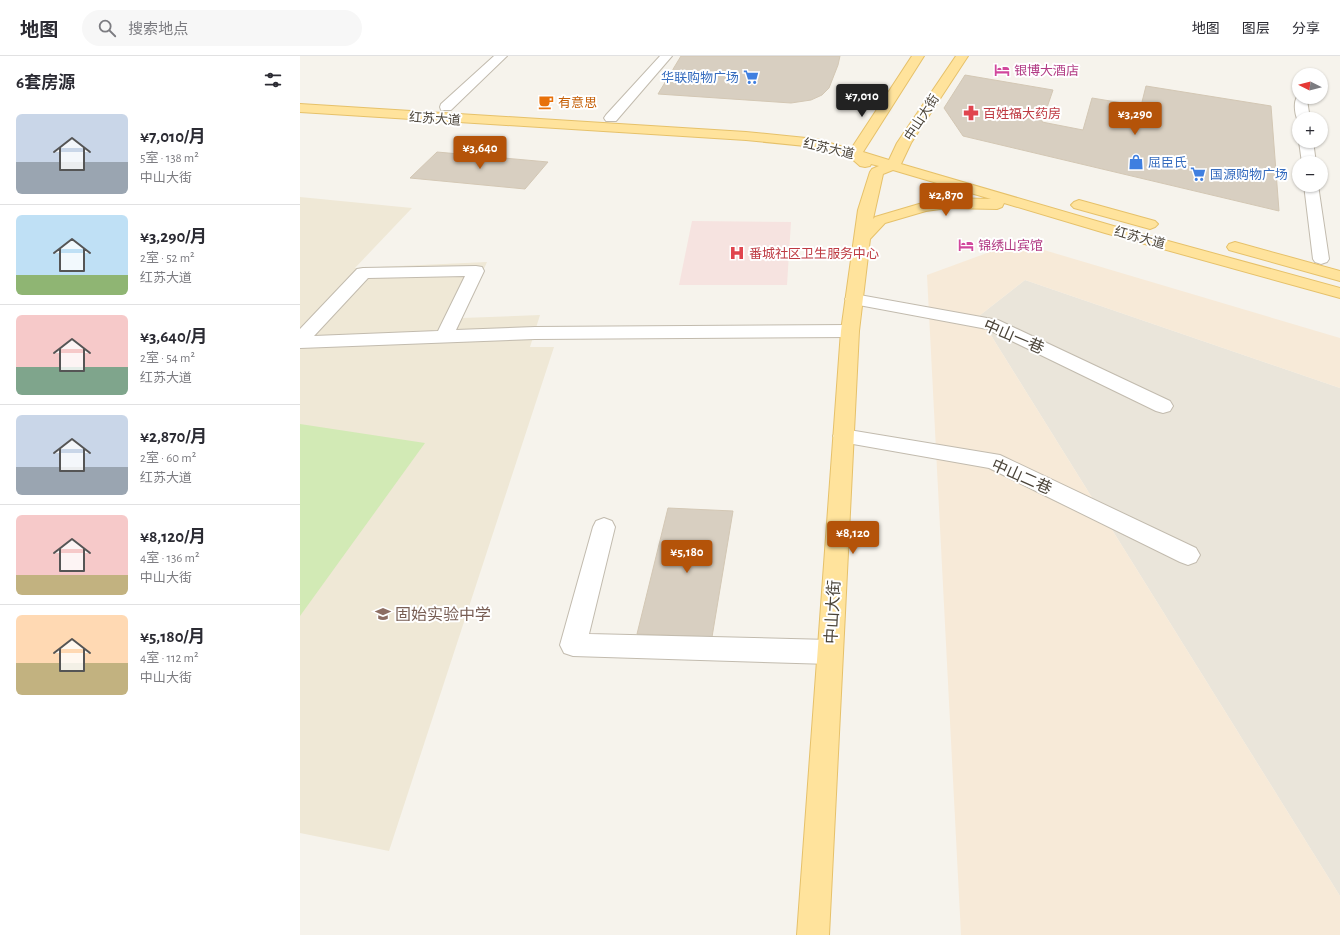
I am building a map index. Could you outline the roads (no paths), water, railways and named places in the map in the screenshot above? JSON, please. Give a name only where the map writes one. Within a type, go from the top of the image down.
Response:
[{"type":"main road","points":[[858,149],[918,56]]},
{"type":"main road","name":"中山大街","points":[[813,935],[850,331],[866,210],[889,164],[962,56]]},
{"type":"main road","name":"红苏大道","points":[[300,98],[809,131],[836,135],[858,149],[889,164],[1340,293]]},
{"type":"main road","name":"红苏大道","points":[[300,108],[485,121],[746,136],[858,149]]},
{"type":"main road","name":"红苏大道","points":[[889,164],[1009,186]]},
{"type":"main road","name":"红苏大道","points":[[1062,200],[1162,228]]},
{"type":"main road","points":[[862,238],[880,220],[924,207],[947,203],[1029,205]]},
{"type":"main road","points":[[1224,244],[1340,276]]},
{"type":"lane","points":[[446,108],[501,56]]},
{"type":"lane","points":[[611,118],[666,56]]},
{"type":"lane","points":[[1313,192],[1321,259]]},
{"type":"lane","points":[[300,341],[363,273],[476,271],[445,335]]},
{"type":"lane","name":"中山一巷","points":[[854,299],[992,324],[1163,406]]},
{"type":"lane","points":[[300,341],[445,335],[543,333],[850,331]]},
{"type":"lane","name":"中山二巷","points":[[843,436],[993,461],[1188,555]]},
{"type":"lane","points":[[604,527],[573,645],[830,652]]},
{"type":"place","name":"银博大酒店","points":[[1002,70]]},
{"type":"place","name":"华联购物广场","points":[[751,77]]},
{"type":"place","name":"有意思","points":[[546,102]]},
{"type":"place","name":"百姓福大药房","points":[[971,113]]},
{"type":"place","name":"屈臣氏","points":[[1136,162]]},
{"type":"place","name":"国源购物广场","points":[[1198,174]]},
{"type":"place","name":"锦绣山宾馆","points":[[966,245]]},
{"type":"place","name":"番城社区卫生服务中心","points":[[737,253]]},
{"type":"place","name":"固始实验中学","points":[[383,614]]}]
